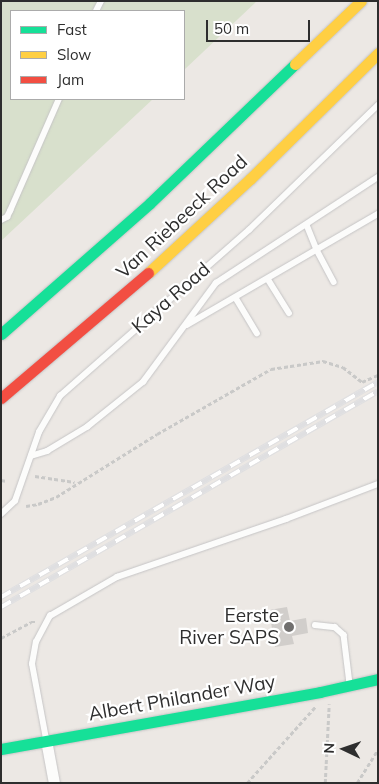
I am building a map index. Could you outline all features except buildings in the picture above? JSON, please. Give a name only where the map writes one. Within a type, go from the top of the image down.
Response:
[{"type":"main road","name":"Van Riebeeck Road","points":[[1,334],[150,203],[361,1]]},
{"type":"main road","name":"Van Riebeeck Road","points":[[1,398],[143,277],[250,179],[378,54]]},
{"type":"main road","name":"Albert Philander Way","points":[[1,749],[375,681]]},
{"type":"street","points":[[46,740],[54,783]]},
{"type":"lane","points":[[1,220],[7,217],[10,211],[59,100]]},
{"type":"lane","name":"Kaya Road","points":[[1,514],[15,501],[45,419],[60,396],[249,230],[378,105]]},
{"type":"lane","points":[[31,456],[47,451],[87,426],[143,382],[216,283],[307,225],[378,176]]},
{"type":"lane","points":[[185,326],[378,214]]},
{"type":"lane","points":[[307,225],[316,250],[334,282]]},
{"type":"lane","points":[[268,279],[289,313]]},
{"type":"lane","points":[[236,298],[258,333]]},
{"type":"lane","points":[[46,740],[32,664],[36,642],[46,622],[59,610],[118,577],[286,519],[378,484]]},
{"type":"lane","points":[[316,625],[335,627],[344,635],[351,686]]},
{"type":"path","points":[[26,506],[38,504],[56,497],[77,482],[271,369],[323,361],[343,367],[362,382],[378,375]]},
{"type":"path","points":[[35,476],[77,482]]},
{"type":"path","points":[[1,480],[7,481]]},
{"type":"path","points":[[1,638],[30,622],[46,622]]},
{"type":"path","points":[[325,783],[328,700]]},
{"type":"path","points":[[246,783],[319,702]]},
{"type":"path","points":[[357,783],[378,750]]},
{"type":"green space","points":[[1,1],[257,1],[185,69],[185,10],[10,10],[10,100],[152,100],[1,241]]},
{"type":"railway","points":[[1,597],[378,382]]},
{"type":"railway","points":[[1,607],[378,391]]},
{"type":"traffic: fast","points":[[1,334],[150,203],[295,64]]},
{"type":"traffic: fast","points":[[1,749],[320,692],[378,679]]},
{"type":"traffic: slow","points":[[295,64],[361,1]]},
{"type":"traffic: slow","points":[[148,273],[250,179],[378,53]]},
{"type":"traffic: jam","points":[[1,398],[148,273]]},
{"type":"place","name":"Eerste River SAPS","points":[[289,627]]}]
